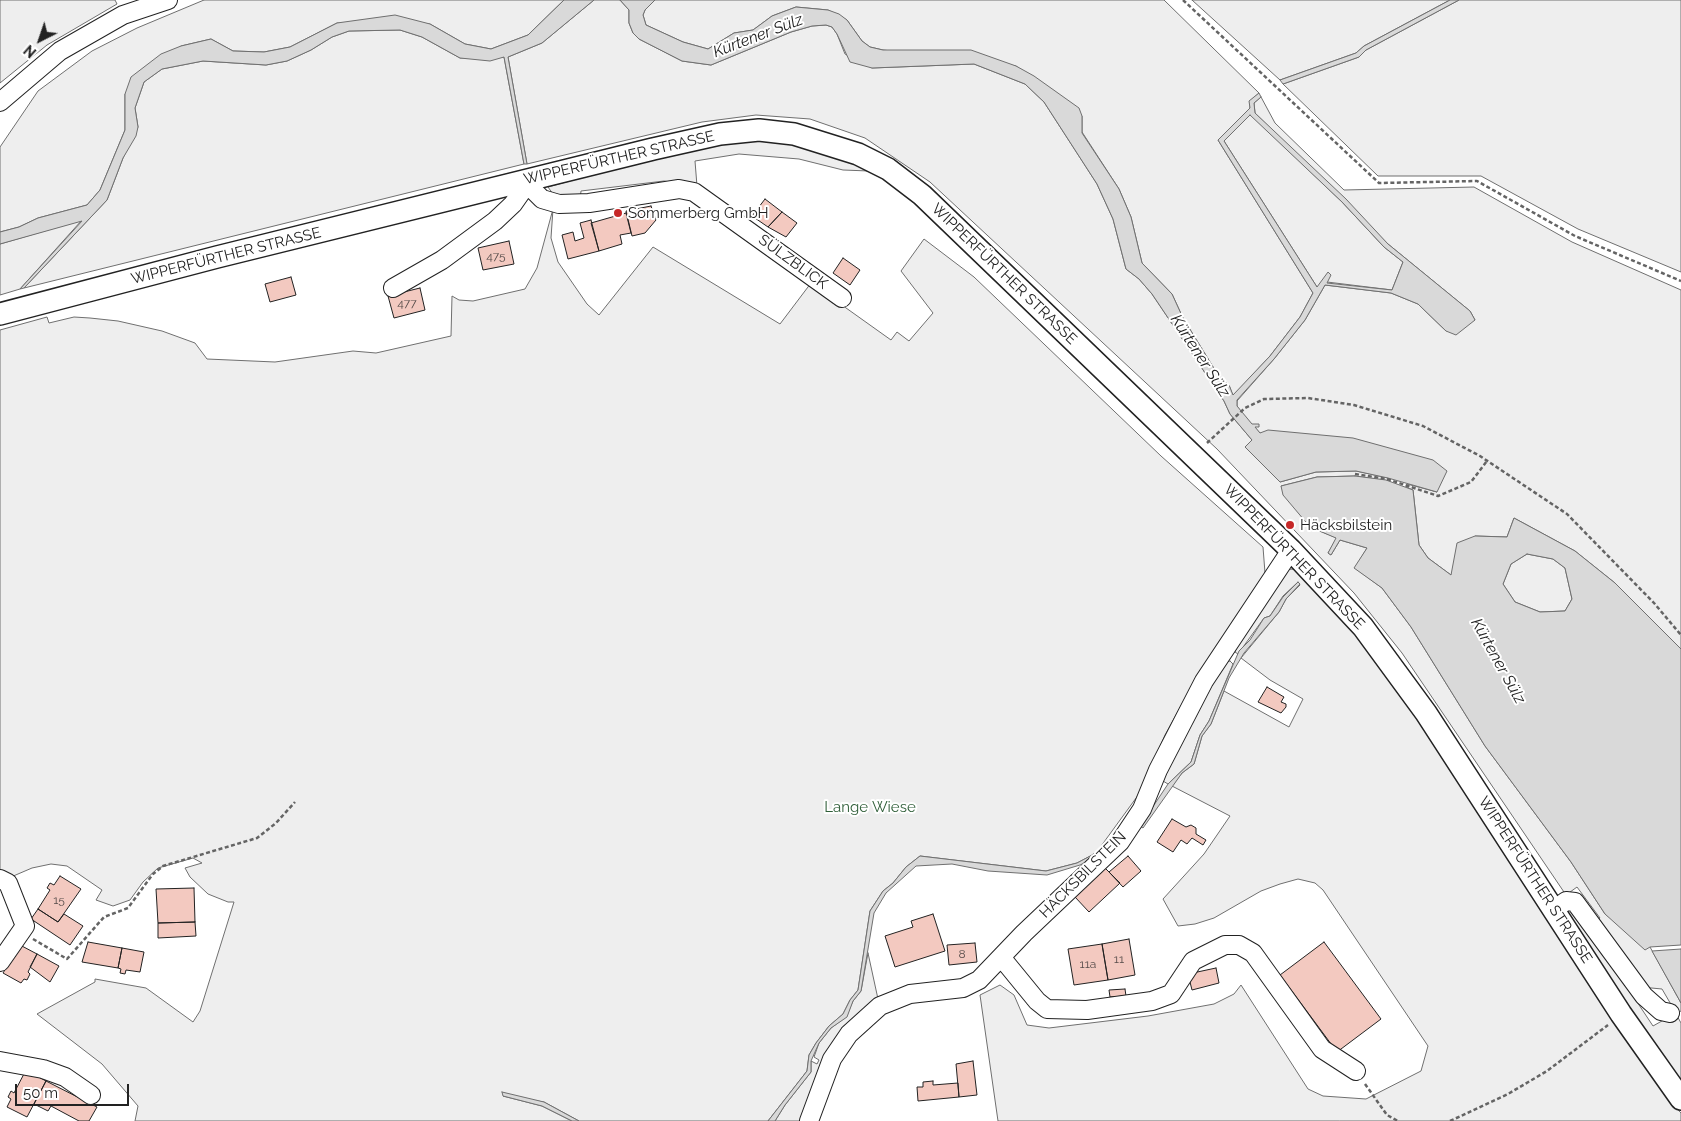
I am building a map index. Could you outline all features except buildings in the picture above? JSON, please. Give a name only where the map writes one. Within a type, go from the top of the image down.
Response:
[{"type":"main road","name":"WIPPERFÜRTHER STRASSE","points":[[0,314],[217,257],[526,183],[653,149],[720,134],[758,130],[794,134],[858,154],[888,169],[922,195],[1291,550],[1363,627],[1426,713],[1621,1014],[1681,1099]]},
{"type":"street","points":[[0,102],[60,51],[124,14],[168,0]]},
{"type":"street","points":[[393,288],[442,260],[495,222],[513,204],[526,183]]},
{"type":"street","name":"SÜLZBLICK","points":[[526,183],[542,199],[559,204],[590,203],[678,188],[694,192],[842,298]]},
{"type":"street","name":"HÄCKSBILSTEIN","points":[[809,1121],[832,1059],[849,1034],[880,1006],[910,994],[963,988],[979,980],[1120,842],[1142,809],[1158,770],[1204,681],[1291,550]]},
{"type":"street","points":[[0,879],[8,883],[25,926],[0,962]]},
{"type":"street","points":[[1554,909],[1566,901],[1575,902],[1644,996],[1661,1011],[1670,1012]]},
{"type":"street","points":[[1001,957],[1037,1001],[1047,1009],[1088,1010],[1152,1001],[1171,994],[1193,961],[1204,953],[1225,945],[1239,945],[1253,953],[1322,1050],[1356,1071]]},
{"type":"street","points":[[0,1061],[43,1069],[65,1077],[90,1095]]},
{"type":"path","points":[[1183,0],[1379,183],[1478,181],[1575,236],[1681,281]]},
{"type":"path","points":[[1194,456],[1245,408],[1264,399],[1308,398],[1354,405],[1423,426],[1487,461],[1566,514],[1654,603],[1681,635]]},
{"type":"path","points":[[1355,474],[1387,479],[1438,496],[1471,482],[1487,461]]},
{"type":"path","points":[[25,926],[33,939],[66,959],[104,917],[128,908],[152,874],[163,866],[256,838],[276,823],[295,802]]},
{"type":"path","points":[[1450,1121],[1508,1094],[1546,1071],[1621,1014]]},
{"type":"path","points":[[1356,1071],[1387,1115],[1398,1121]]},
{"type":"green space","points":[[0,0],[115,0],[117,4],[47,45],[0,83]]},
{"type":"green space","points":[[204,0],[564,0],[528,35],[491,49],[465,44],[430,24],[337,23],[290,47],[264,52],[233,51],[211,39],[181,46],[125,94],[125,130],[100,190],[87,205],[38,218],[19,227],[0,232],[0,147],[38,91],[92,51],[137,28]]},
{"type":"green space","points":[[594,0],[620,0],[629,10],[629,23],[633,33],[639,39],[682,61],[711,65],[791,32],[812,26],[826,25],[832,27],[837,34],[845,54],[872,68],[974,64],[1025,84],[1044,102],[1097,184],[1113,219],[1126,269],[1139,279],[1152,294],[1224,401],[1230,414],[1252,440],[1245,447],[1280,482],[1316,472],[1356,471],[1388,478],[1387,481],[1355,476],[1317,477],[1281,486],[1310,527],[1337,538],[1328,553],[1331,555],[1340,540],[1367,548],[1355,568],[1382,588],[1411,627],[1485,746],[1571,862],[1605,914],[1650,947],[1681,1003],[1681,1011],[1676,1014],[1681,1023],[1681,1086],[1566,910],[1576,910],[1653,1026],[1676,1013],[1662,989],[1641,987],[1597,920],[1600,918],[1577,887],[1566,895],[1402,653],[1354,593],[1217,449],[930,182],[865,138],[810,119],[756,115],[702,122],[527,164],[508,57],[542,43]]},
{"type":"green space","points":[[655,0],[1164,0],[1259,93],[1250,101],[1250,108],[1218,140],[1313,293],[1300,317],[1270,356],[1233,396],[1229,385],[1218,375],[1183,318],[1172,294],[1142,263],[1131,217],[1119,189],[1082,132],[1082,116],[1016,66],[870,47],[862,41],[847,20],[828,10],[796,7],[772,16],[753,30],[734,33],[708,49],[683,42],[646,25],[643,15],[645,10]]},
{"type":"green space","points":[[1192,0],[1450,0],[1364,46],[1356,53],[1280,80]]},
{"type":"green space","points":[[1459,0],[1681,0],[1681,272],[1578,229],[1481,176],[1378,176],[1283,84],[1359,57],[1366,50]]},
{"type":"green space","points":[[400,30],[422,37],[460,58],[504,57],[524,164],[24,288],[107,200],[123,158],[138,127],[135,108],[144,82],[162,69],[203,61],[266,65],[287,61],[311,50],[332,37],[349,31]]},
{"type":"green space","points":[[1261,97],[1275,123],[1344,190],[1474,187],[1572,242],[1681,290],[1681,649],[1615,583],[1575,551],[1514,518],[1507,537],[1475,536],[1451,575],[1428,558],[1419,545],[1413,490],[1406,487],[1407,484],[1437,492],[1260,433],[1244,416],[1237,406],[1237,401],[1305,320],[1325,285],[1391,293],[1418,304],[1446,331],[1475,320],[1470,311],[1388,244],[1255,113],[1254,103]]},
{"type":"green space","points":[[1250,114],[1342,202],[1384,247],[1403,262],[1392,290],[1327,282],[1317,287],[1224,141]]},
{"type":"green space","points":[[750,140],[799,144],[845,158],[869,171],[843,170],[799,159],[739,154],[695,161],[697,186],[664,181],[581,191],[580,200],[555,197],[548,187],[700,145]]},
{"type":"green space","name":"Lange Wiese","points":[[553,209],[551,238],[558,262],[587,304],[599,315],[653,247],[780,324],[811,283],[891,340],[897,332],[909,341],[933,313],[901,271],[924,239],[974,277],[1161,456],[1263,547],[1265,573],[1198,675],[1165,735],[1139,794],[1096,853],[1077,863],[1046,871],[920,856],[906,867],[893,883],[883,891],[870,911],[858,990],[843,1014],[829,1026],[816,1043],[809,1055],[807,1071],[768,1121],[579,1121],[544,1102],[503,1096],[542,1106],[572,1121],[135,1121],[138,1106],[102,1064],[37,1014],[95,982],[95,979],[146,988],[193,1022],[200,1011],[234,902],[228,902],[208,894],[190,877],[185,868],[202,863],[193,858],[158,868],[143,882],[130,900],[113,906],[96,900],[102,890],[67,866],[51,864],[32,868],[11,877],[0,872],[0,330],[47,317],[49,323],[74,317],[118,321],[162,331],[195,343],[207,359],[275,362],[353,351],[376,353],[451,336],[452,296],[459,300],[473,301],[525,289],[537,268]]},
{"type":"green space","points":[[82,220],[20,289],[0,295],[0,244]]},
{"type":"green space","points":[[1527,554],[1553,559],[1565,568],[1572,599],[1565,611],[1540,612],[1515,602],[1503,584],[1511,564]]},
{"type":"green space","points":[[1292,569],[1304,572],[1387,672],[1622,1034],[1667,1098],[1681,1113],[1681,1121],[998,1121],[980,995],[1000,985],[1014,995],[1027,1025],[1049,1028],[1148,1016],[1214,1004],[1234,994],[1241,985],[1308,1089],[1323,1096],[1366,1099],[1421,1071],[1428,1046],[1323,890],[1315,883],[1298,879],[1280,884],[1261,891],[1214,918],[1195,924],[1178,926],[1163,899],[1204,854],[1230,816],[1172,786],[1182,773],[1194,764],[1202,736],[1211,724],[1224,691],[1289,727],[1303,699],[1270,680],[1241,658],[1279,612],[1286,599],[1300,585],[1298,582],[1283,596],[1270,616],[1264,618],[1238,654],[1235,652],[1236,647],[1287,570]]},
{"type":"green space","points":[[1230,661],[1233,664],[1209,721],[1200,735],[1191,762],[1168,784],[1163,781],[1179,743],[1226,662]]},
{"type":"green space","points":[[868,953],[878,999],[858,1015],[831,1045],[803,1121],[775,1121],[811,1072],[811,1061],[817,1064],[819,1060],[814,1057],[819,1043],[831,1028],[846,1017],[853,1001],[861,991]]},
{"type":"water","points":[[564,0],[594,0],[542,43],[508,57],[527,164],[524,164],[504,57],[490,61],[460,58],[422,37],[400,30],[349,31],[332,37],[311,50],[287,61],[266,65],[203,61],[162,69],[144,82],[135,108],[138,127],[136,136],[123,158],[107,200],[24,288],[20,289],[82,221],[0,244],[0,232],[19,227],[38,218],[87,205],[100,190],[125,130],[125,94],[131,77],[161,54],[181,46],[211,39],[233,51],[264,52],[290,47],[337,23],[395,15],[430,24],[465,44],[491,49],[528,35]]},
{"type":"water","name":"Kürtener Sülz","points":[[620,0],[655,0],[645,10],[643,15],[646,25],[683,42],[708,49],[734,33],[753,30],[772,16],[796,7],[828,10],[839,14],[847,20],[862,41],[870,47],[883,50],[971,50],[1016,66],[1034,76],[1079,108],[1082,116],[1082,133],[1119,189],[1131,217],[1142,263],[1172,294],[1183,318],[1218,375],[1229,385],[1233,395],[1270,356],[1300,317],[1313,293],[1218,140],[1250,108],[1249,101],[1259,93],[1261,97],[1254,103],[1255,113],[1346,199],[1388,244],[1470,311],[1475,320],[1456,335],[1446,331],[1418,304],[1391,293],[1325,285],[1305,320],[1274,359],[1237,400],[1237,406],[1252,424],[1259,424],[1259,427],[1255,427],[1260,433],[1268,430],[1353,438],[1433,460],[1447,471],[1437,492],[1356,471],[1316,472],[1280,482],[1245,447],[1252,440],[1230,414],[1224,401],[1152,294],[1139,279],[1126,269],[1113,219],[1097,184],[1044,102],[1025,84],[974,64],[872,68],[850,62],[837,34],[832,27],[826,25],[812,26],[791,32],[711,65],[682,61],[639,39],[633,33],[629,23],[629,10]],"holes":[[[1250,115],[1342,202],[1384,247],[1403,262],[1392,290],[1327,283],[1331,275],[1328,272],[1317,287],[1224,141]]]},
{"type":"water","points":[[1450,0],[1459,0],[1366,50],[1359,57],[1283,84],[1280,80],[1356,53],[1364,46]]},
{"type":"water","name":"Kürtener Sülz","points":[[1355,476],[1386,480],[1413,490],[1419,545],[1428,558],[1451,575],[1457,543],[1475,536],[1507,537],[1514,518],[1575,551],[1615,583],[1681,649],[1681,945],[1650,947],[1645,950],[1605,914],[1571,862],[1485,746],[1411,627],[1382,588],[1354,568],[1367,548],[1340,540],[1331,555],[1328,553],[1336,538],[1310,527],[1283,495],[1281,486],[1317,477]],"holes":[[[1527,554],[1553,559],[1565,568],[1572,599],[1565,611],[1540,612],[1515,602],[1503,584],[1511,564]]]},
{"type":"water","points":[[1298,582],[1300,584],[1244,653],[1229,678],[1211,724],[1202,736],[1194,764],[1182,773],[1143,828],[1140,826],[1168,784],[1191,762],[1200,735],[1209,721],[1239,651],[1250,640],[1264,618],[1270,616],[1283,597]]},
{"type":"water","points":[[1096,853],[1092,859],[1080,865],[1047,875],[988,871],[952,864],[916,866],[886,893],[874,913],[861,991],[853,1001],[847,1017],[831,1028],[819,1043],[811,1061],[811,1072],[775,1121],[768,1121],[807,1071],[809,1055],[816,1043],[829,1026],[843,1014],[858,990],[870,911],[883,891],[893,883],[906,867],[920,856],[1046,871],[1077,863]]},
{"type":"water","points":[[1681,949],[1681,1003],[1652,951]]},
{"type":"water","points":[[502,1092],[544,1102],[579,1121],[572,1121],[542,1106],[503,1096]]},
{"type":"place","name":"Sommerberg GmbH","points":[[618,213]]},
{"type":"place","name":"Häcksbilstein","points":[[1290,525]]}]
